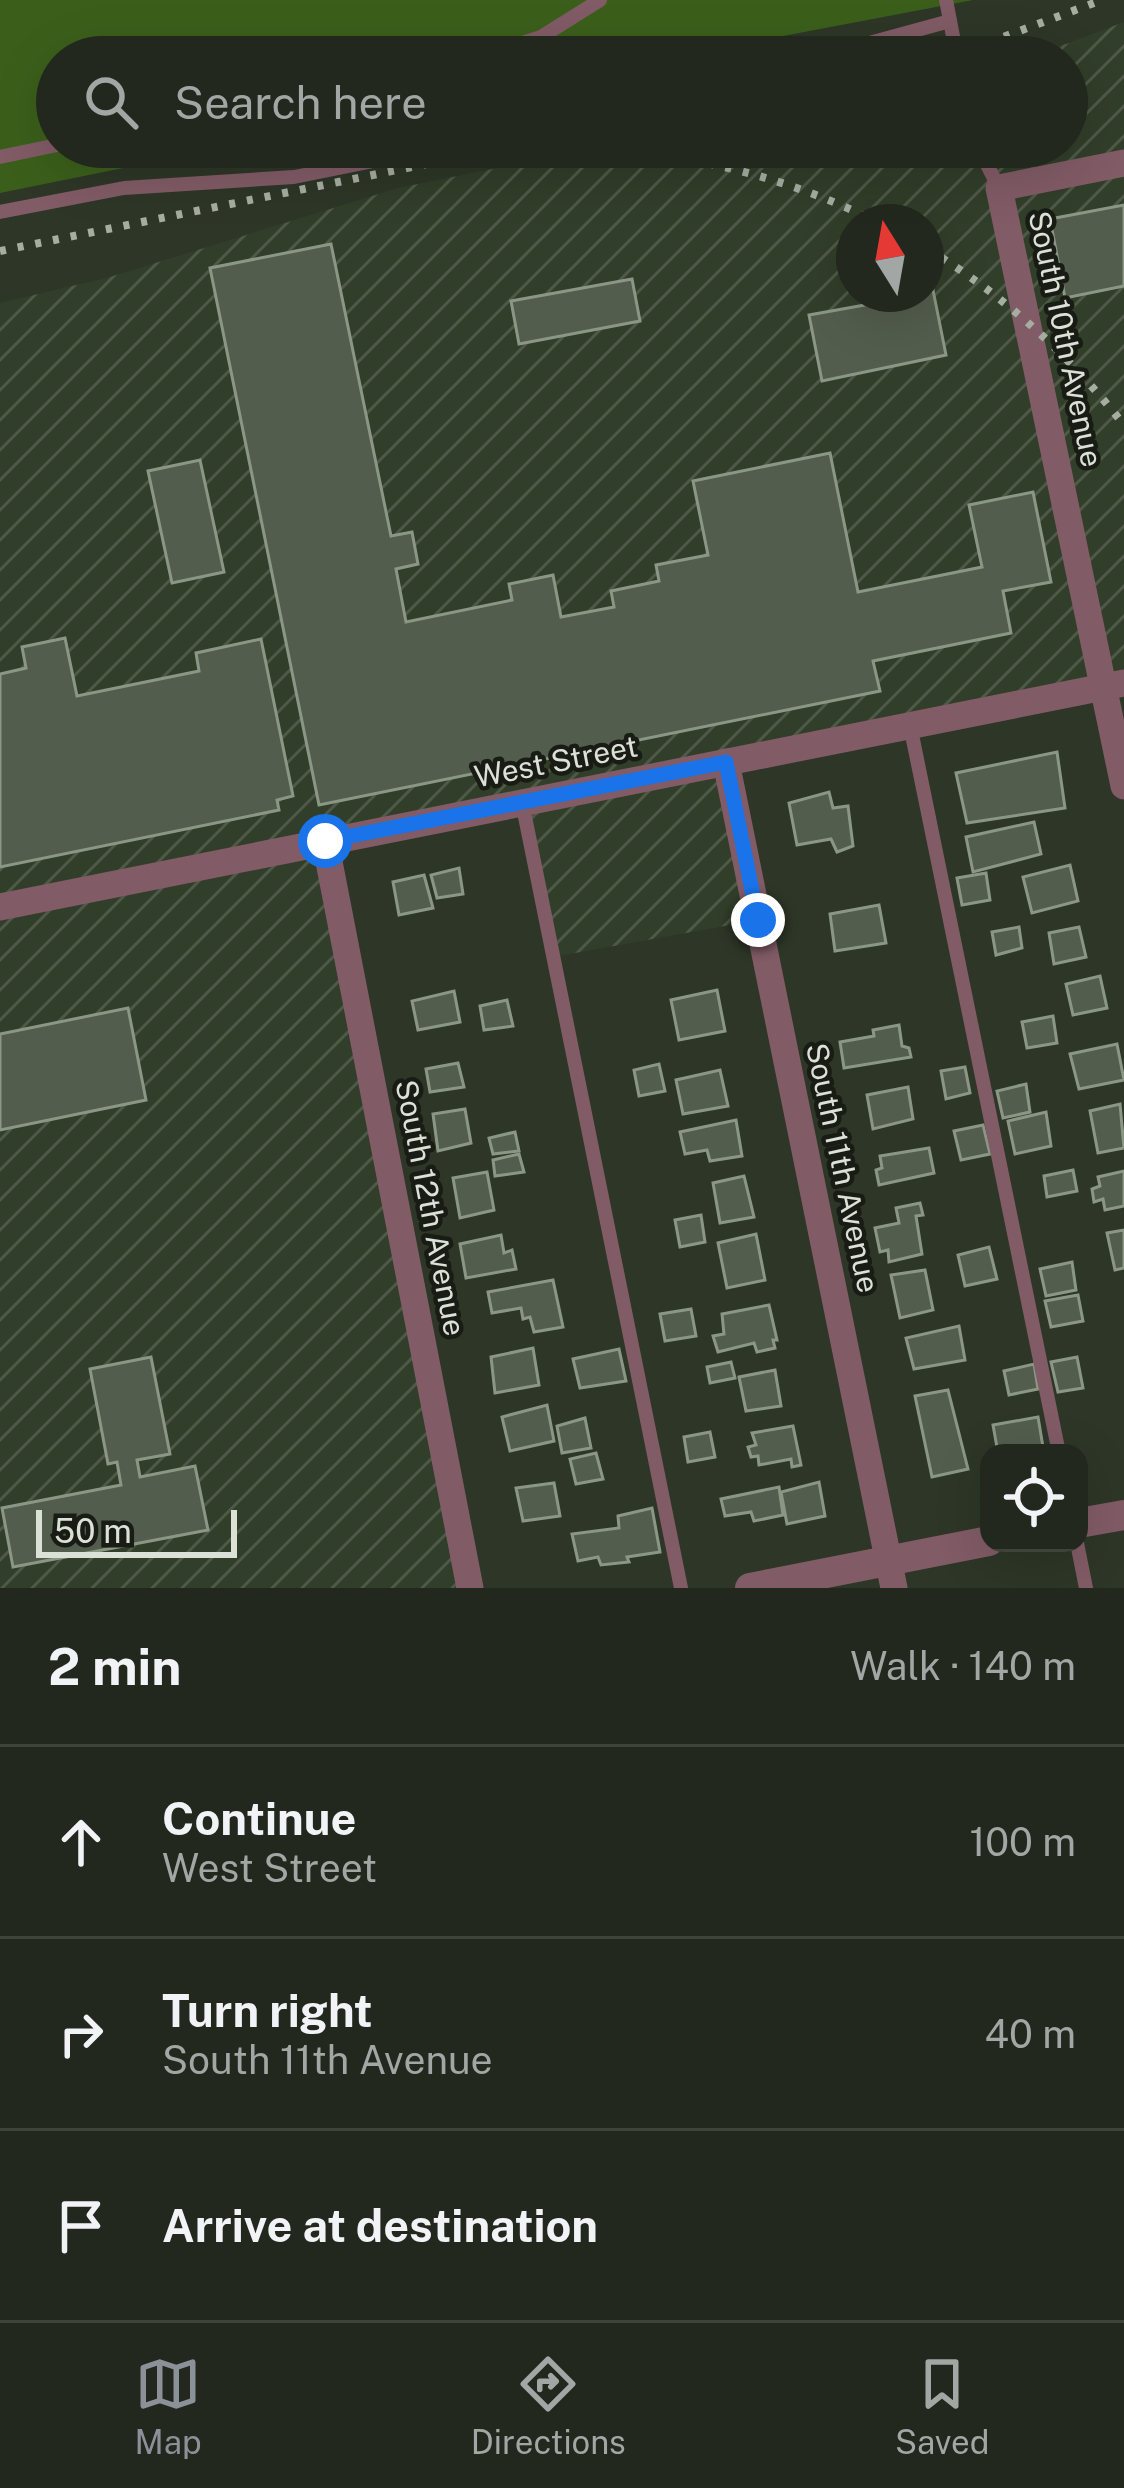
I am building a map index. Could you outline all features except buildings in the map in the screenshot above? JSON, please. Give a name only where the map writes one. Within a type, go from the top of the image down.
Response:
[{"type":"street","points":[[999,188],[1124,163]]},
{"type":"street","name":"South 10th Avenue","points":[[999,188],[1114,685],[1124,786]]},
{"type":"street","name":"West Street","points":[[0,907],[1114,685]]},
{"type":"street","name":"South 11th Avenue","points":[[726,762],[891,1574]]},
{"type":"street","name":"South 12th Avenue","points":[[325,841],[470,1588]]},
{"type":"street","points":[[1088,1521],[1124,1514]]},
{"type":"street","points":[[750,1588],[891,1574],[980,1544]]},
{"type":"lane","points":[[543,36],[600,0]]},
{"type":"lane","points":[[946,0],[953,36]]},
{"type":"lane","points":[[893,36],[950,20]]},
{"type":"lane","points":[[0,157],[36,149]]},
{"type":"lane","points":[[0,212],[124,188],[294,177],[339,168]]},
{"type":"lane","points":[[989,168],[999,188]]},
{"type":"lane","points":[[910,725],[1057,1444]]},
{"type":"lane","points":[[522,802],[681,1588]]},
{"type":"lane","points":[[1079,1552],[1086,1588]]},
{"type":"shaded area","points":[[1124,22],[1124,683],[727,762],[758,920],[553,957],[521,803],[325,841],[470,1588],[0,1588],[0,303],[110,277],[398,188],[498,168],[1088,168],[1087,36]]},
{"type":"green space","points":[[0,0],[973,0],[784,36],[36,36],[36,168],[123,168],[0,193]]},
{"type":"railway","points":[[1006,36],[1102,0]]},
{"type":"railway","points":[[0,251],[407,168]]},
{"type":"railway","points":[[726,168],[837,204]]},
{"type":"railway","points":[[944,260],[1033,328],[1124,425]]},
{"type":"route","points":[[325,841],[726,762],[758,920]]}]
